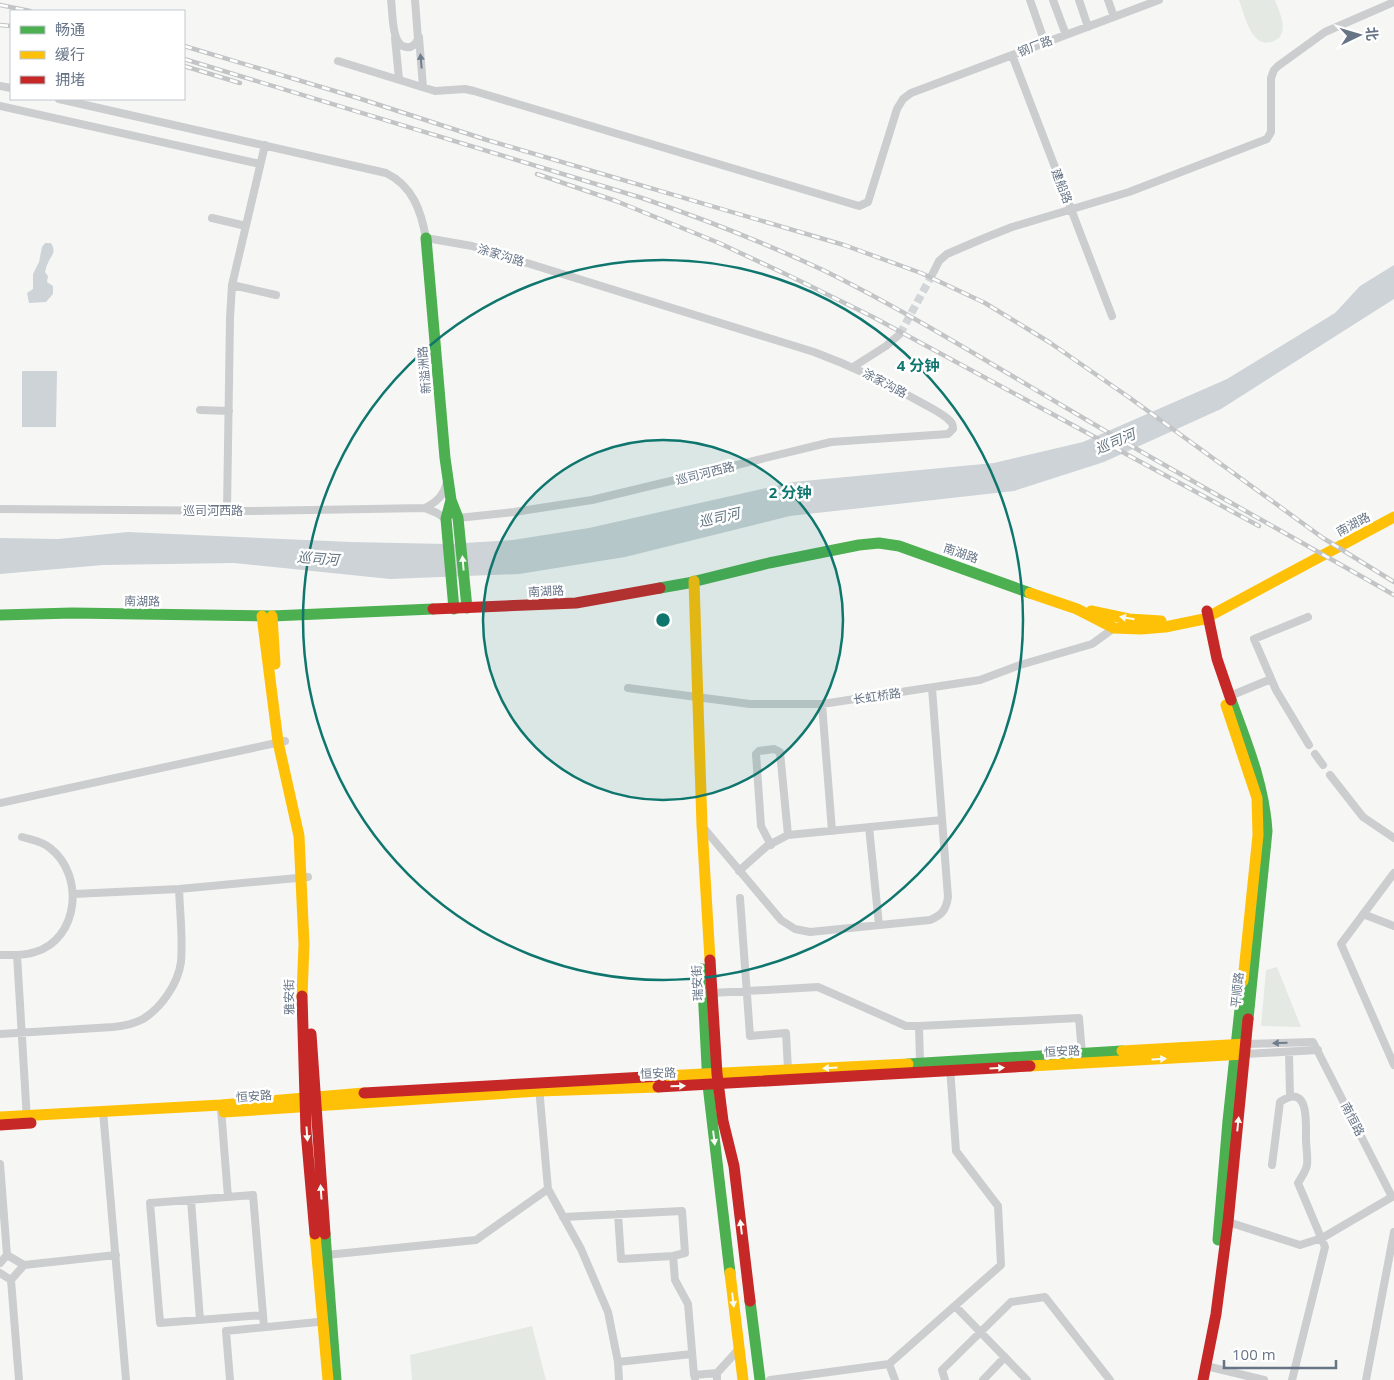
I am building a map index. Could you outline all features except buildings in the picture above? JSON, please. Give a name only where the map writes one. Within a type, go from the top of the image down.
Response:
[{"type":"main road","name":"新溢洲路","points":[[426,238],[451,500]]},
{"type":"main road","points":[[451,500],[458,518],[467,608]]},
{"type":"main road","points":[[451,500],[446,519],[454,609]]},
{"type":"main road","name":"南湖路","points":[[1077,609],[1154,622],[1205,614],[1394,511]]},
{"type":"main road","name":"南湖路","points":[[0,615],[72,613],[267,616],[586,602],[691,582],[818,552],[879,543],[909,550],[1077,609],[1114,628],[1132,630],[1165,627],[1205,614],[1394,518]]},
{"type":"main road","name":"瑞安街","points":[[691,582],[697,858],[713,1079],[743,1380]]},
{"type":"main road","name":"平顺路","points":[[1196,1380],[1214,1283],[1228,1121],[1241,1049],[1267,842],[1267,813],[1262,782],[1230,696],[1205,614]]},
{"type":"main road","name":"平顺路","points":[[1203,1380],[1218,1304],[1228,1222],[1258,835],[1258,804],[1217,678],[1205,614]]},
{"type":"main road","name":"雅安街","points":[[267,616],[275,660],[282,742],[304,818],[304,878],[311,936],[310,1102],[328,1322],[336,1380]]},
{"type":"main road","name":"瑞安街","points":[[694,698],[712,993],[713,1079],[734,1166],[760,1380]]},
{"type":"main road","name":"恒安路","points":[[713,1079],[788,1070],[920,1063],[950,1066],[1082,1054],[1241,1049]]},
{"type":"main road","name":"恒安路","points":[[0,1117],[27,1119],[103,1115],[539,1087],[1241,1049]]},
{"type":"main road","name":"雅安街","points":[[310,1102],[326,1255],[328,1380]]},
{"type":"main road","name":"恒安路","points":[[0,1125],[27,1119]]},
{"type":"street","points":[[392,0],[399,79]]},
{"type":"street","points":[[338,61],[424,87],[415,0]]},
{"type":"street","points":[[1030,0],[1046,42]]},
{"type":"street","points":[[1054,0],[1066,35]]},
{"type":"street","points":[[1079,0],[1088,27]]},
{"type":"street","points":[[1108,0],[1114,17]]},
{"type":"street","name":"钢厂路","points":[[424,87],[435,91],[465,89],[474,91],[859,206],[868,202],[898,109],[903,99],[911,93],[1114,17],[1140,3],[1159,0]]},
{"type":"street","points":[[933,273],[946,254],[1012,227],[1129,192],[1266,139],[1271,132],[1271,78],[1274,70],[1303,46],[1325,32],[1394,2]]},
{"type":"street","points":[[395,36],[397,42],[406,47],[411,47],[416,43],[419,35]]},
{"type":"street","name":"建船路","points":[[1012,55],[1112,316]]},
{"type":"street","points":[[63,100],[386,173],[396,177],[403,183],[414,198],[426,238]]},
{"type":"street","points":[[0,106],[260,164]]},
{"type":"street","points":[[227,510],[232,286],[265,145]]},
{"type":"street","points":[[212,218],[246,226]]},
{"type":"street","name":"涂家沟路","points":[[426,238],[472,246],[814,352],[853,367],[894,387],[951,422],[953,429],[951,432]]},
{"type":"street","points":[[232,286],[276,296]]},
{"type":"street","points":[[853,367],[886,346],[900,334]]},
{"type":"street","points":[[200,410],[229,411]]},
{"type":"street","name":"巡司河西路","points":[[458,518],[514,512],[592,500],[831,442],[943,435],[951,432]]},
{"type":"street","points":[[425,508],[437,501],[442,495],[448,477]]},
{"type":"street","points":[[425,508],[446,519]]},
{"type":"street","name":"巡司河西路","points":[[0,509],[227,510],[425,508]]},
{"type":"street","points":[[1308,617],[1254,639],[1271,679],[1309,745]]},
{"type":"street","name":"长虹桥路","points":[[628,688],[750,704],[822,704],[980,680],[1020,664],[1092,644],[1114,628]]},
{"type":"street","points":[[1230,696],[1271,679]]},
{"type":"street","points":[[702,826],[780,920],[796,929],[810,932],[930,920],[940,916],[947,907],[948,897],[932,688]]},
{"type":"street","points":[[822,704],[832,831]]},
{"type":"street","points":[[0,803],[282,742]]},
{"type":"street","points":[[771,845],[761,826],[756,754],[759,751],[774,748],[780,752],[788,835]]},
{"type":"street","points":[[1315,754],[1323,765]]},
{"type":"street","points":[[1330,775],[1363,817],[1394,838]]},
{"type":"street","points":[[739,871],[771,845],[788,835],[942,820]]},
{"type":"street","points":[[869,827],[879,925]]},
{"type":"street","points":[[0,955],[35,952],[46,947],[58,937],[68,921],[73,908],[74,894],[68,871],[60,858],[50,848],[37,841],[22,838]]},
{"type":"street","points":[[1394,873],[1341,944],[1394,1065]]},
{"type":"street","points":[[74,894],[304,878]]},
{"type":"street","points":[[0,1034],[113,1028],[143,1019],[166,997],[180,964],[182,944],[179,888]]},
{"type":"street","points":[[740,898],[750,1036],[786,1033],[788,1070]]},
{"type":"street","points":[[1363,914],[1394,926]]},
{"type":"street","points":[[17,954],[27,1119]]},
{"type":"street","points":[[712,993],[818,987],[906,1026],[1079,1018],[1082,1054]]},
{"type":"street","points":[[919,1026],[920,1063]]},
{"type":"street","name":"恒安路","points":[[1241,1049],[1313,1042]]},
{"type":"street","name":"南恒路","points":[[1313,1042],[1394,1198]]},
{"type":"street","name":"恒安路","points":[[1241,1049],[1289,1052],[1318,1050]]},
{"type":"street","points":[[1289,1052],[1290,1097]]},
{"type":"street","points":[[770,1380],[832,1376],[889,1364],[1001,1265],[998,1206],[956,1151],[950,1066]]},
{"type":"street","points":[[539,1087],[548,1189],[581,1249],[608,1312],[618,1362],[619,1380]]},
{"type":"street","points":[[1272,1165],[1280,1102],[1290,1097],[1301,1100],[1306,1109],[1307,1167],[1298,1183],[1325,1247],[1292,1380]]},
{"type":"street","points":[[221,1108],[228,1197]]},
{"type":"street","points":[[103,1115],[126,1380]]},
{"type":"street","points":[[0,1164],[7,1255],[0,1263]]},
{"type":"street","points":[[326,1255],[476,1240],[548,1189]]},
{"type":"street","points":[[263,1315],[160,1323],[150,1203],[253,1195],[263,1315],[264,1327]]},
{"type":"street","points":[[1228,1222],[1300,1245],[1322,1238],[1394,1198]]},
{"type":"street","points":[[191,1200],[200,1320]]},
{"type":"street","points":[[563,1217],[618,1214],[682,1211],[685,1253],[673,1256],[621,1259],[618,1214]]},
{"type":"street","points":[[1366,1380],[1394,1232]]},
{"type":"street","points":[[7,1255],[24,1265],[116,1255]]},
{"type":"street","points":[[673,1256],[675,1280],[688,1304],[695,1378],[717,1376],[739,1349]]},
{"type":"street","points":[[19,1380],[11,1280],[24,1265]]},
{"type":"street","points":[[0,1273],[11,1280]]},
{"type":"street","points":[[945,1380],[942,1370],[1011,1302],[1045,1297],[1110,1380]]},
{"type":"street","points":[[955,1306],[1027,1380]]},
{"type":"street","points":[[230,1380],[226,1331],[328,1322]]},
{"type":"street","points":[[618,1362],[692,1354]]},
{"type":"street","points":[[983,1380],[1004,1357]]},
{"type":"street","points":[[889,1364],[894,1380]]},
{"type":"street","points":[[1206,1366],[1264,1380]]},
{"type":"shaded area","points":[[1239,0],[1275,0],[1283,23],[1280,37],[1271,42],[1263,42],[1257,39],[1248,25]]},
{"type":"shaded area","points":[[1277,967],[1301,1027],[1261,1026],[1266,970]]},
{"type":"shaded area","points":[[532,1326],[546,1380],[412,1380],[410,1355]]},
{"type":"water","points":[[45,243],[51,243],[53,249],[53,254],[45,272],[48,276],[47,282],[53,286],[53,294],[46,302],[29,303],[27,293],[33,289],[33,274]]},
{"type":"water","name":"巡司河","points":[[1394,265],[1394,299],[1221,409],[1104,462],[1014,491],[790,516],[625,557],[519,574],[390,579],[234,563],[103,565],[0,574],[0,538],[58,539],[128,532],[351,542],[448,544],[513,540],[589,528],[793,482],[994,463],[1083,442],[1227,379],[1335,313],[1360,286]]},
{"type":"water","points":[[22,371],[57,371],[56,427],[22,427]]},
{"type":"tunnel","points":[[900,334],[933,273]]},
{"type":"railway","points":[[0,5],[25,10]]},
{"type":"railway","points":[[0,25],[10,26]]},
{"type":"railway","points":[[185,46],[358,98],[487,140],[844,245],[921,273],[985,303],[1049,342],[1130,398],[1323,538],[1394,582]]},
{"type":"railway","points":[[185,59],[642,198],[734,232],[825,271],[924,324],[1123,441],[1394,595]]},
{"type":"railway","points":[[185,66],[240,83]]},
{"type":"railway","points":[[537,174],[616,201],[719,243],[796,279],[873,317],[1259,526]]},
{"type":"traffic: fast","points":[[426,238],[445,458],[451,500]]},
{"type":"traffic: fast","points":[[454,609],[446,519],[451,500],[458,518],[467,608]]},
{"type":"traffic: fast","points":[[660,588],[769,563],[859,545],[879,543],[899,546],[1030,593]]},
{"type":"traffic: fast","points":[[0,615],[72,613],[272,616],[433,609]]},
{"type":"traffic: fast","points":[[1231,700],[1259,780],[1267,831],[1248,1019]]},
{"type":"traffic: fast","points":[[702,969],[708,1085],[730,1273]]},
{"type":"traffic: fast","points":[[1218,1240],[1243,981]]},
{"type":"traffic: fast","points":[[908,1064],[1122,1051]]},
{"type":"traffic: fast","points":[[325,1234],[336,1380]]},
{"type":"traffic: fast","points":[[750,1301],[760,1380]]},
{"type":"traffic: slow","points":[[1030,593],[1077,609],[1114,628],[1141,629],[1165,627],[1204,619],[1394,517]]},
{"type":"traffic: slow","points":[[694,581],[702,826],[710,960]]},
{"type":"traffic: slow","points":[[1091,611],[1129,619],[1161,621]]},
{"type":"traffic: slow","points":[[262,616],[278,742],[299,836],[304,944],[302,996]]},
{"type":"traffic: slow","points":[[272,616],[275,664]]},
{"type":"traffic: slow","points":[[1226,705],[1257,798],[1258,835],[1243,981]]},
{"type":"traffic: slow","points":[[1122,1051],[1246,1044]]},
{"type":"traffic: slow","points":[[1030,1066],[1245,1054]]},
{"type":"traffic: slow","points":[[663,1076],[908,1064]]},
{"type":"traffic: slow","points":[[224,1112],[539,1091],[658,1087]]},
{"type":"traffic: slow","points":[[0,1117],[221,1105],[364,1093]]},
{"type":"traffic: slow","points":[[315,1234],[328,1380]]},
{"type":"traffic: slow","points":[[730,1273],[743,1380]]},
{"type":"traffic: jam","points":[[433,609],[576,603],[660,588]]},
{"type":"traffic: jam","points":[[1207,611],[1217,659],[1231,700]]},
{"type":"traffic: jam","points":[[710,960],[717,1074],[723,1121],[734,1166],[750,1301]]},
{"type":"traffic: jam","points":[[302,996],[306,1131],[315,1234]]},
{"type":"traffic: jam","points":[[1203,1380],[1216,1314],[1228,1222],[1248,1019]]},
{"type":"traffic: jam","points":[[311,1034],[325,1234]]},
{"type":"traffic: jam","points":[[658,1087],[1030,1066]]},
{"type":"traffic: jam","points":[[364,1093],[663,1076]]},
{"type":"traffic: jam","points":[[0,1125],[31,1123]]}]
